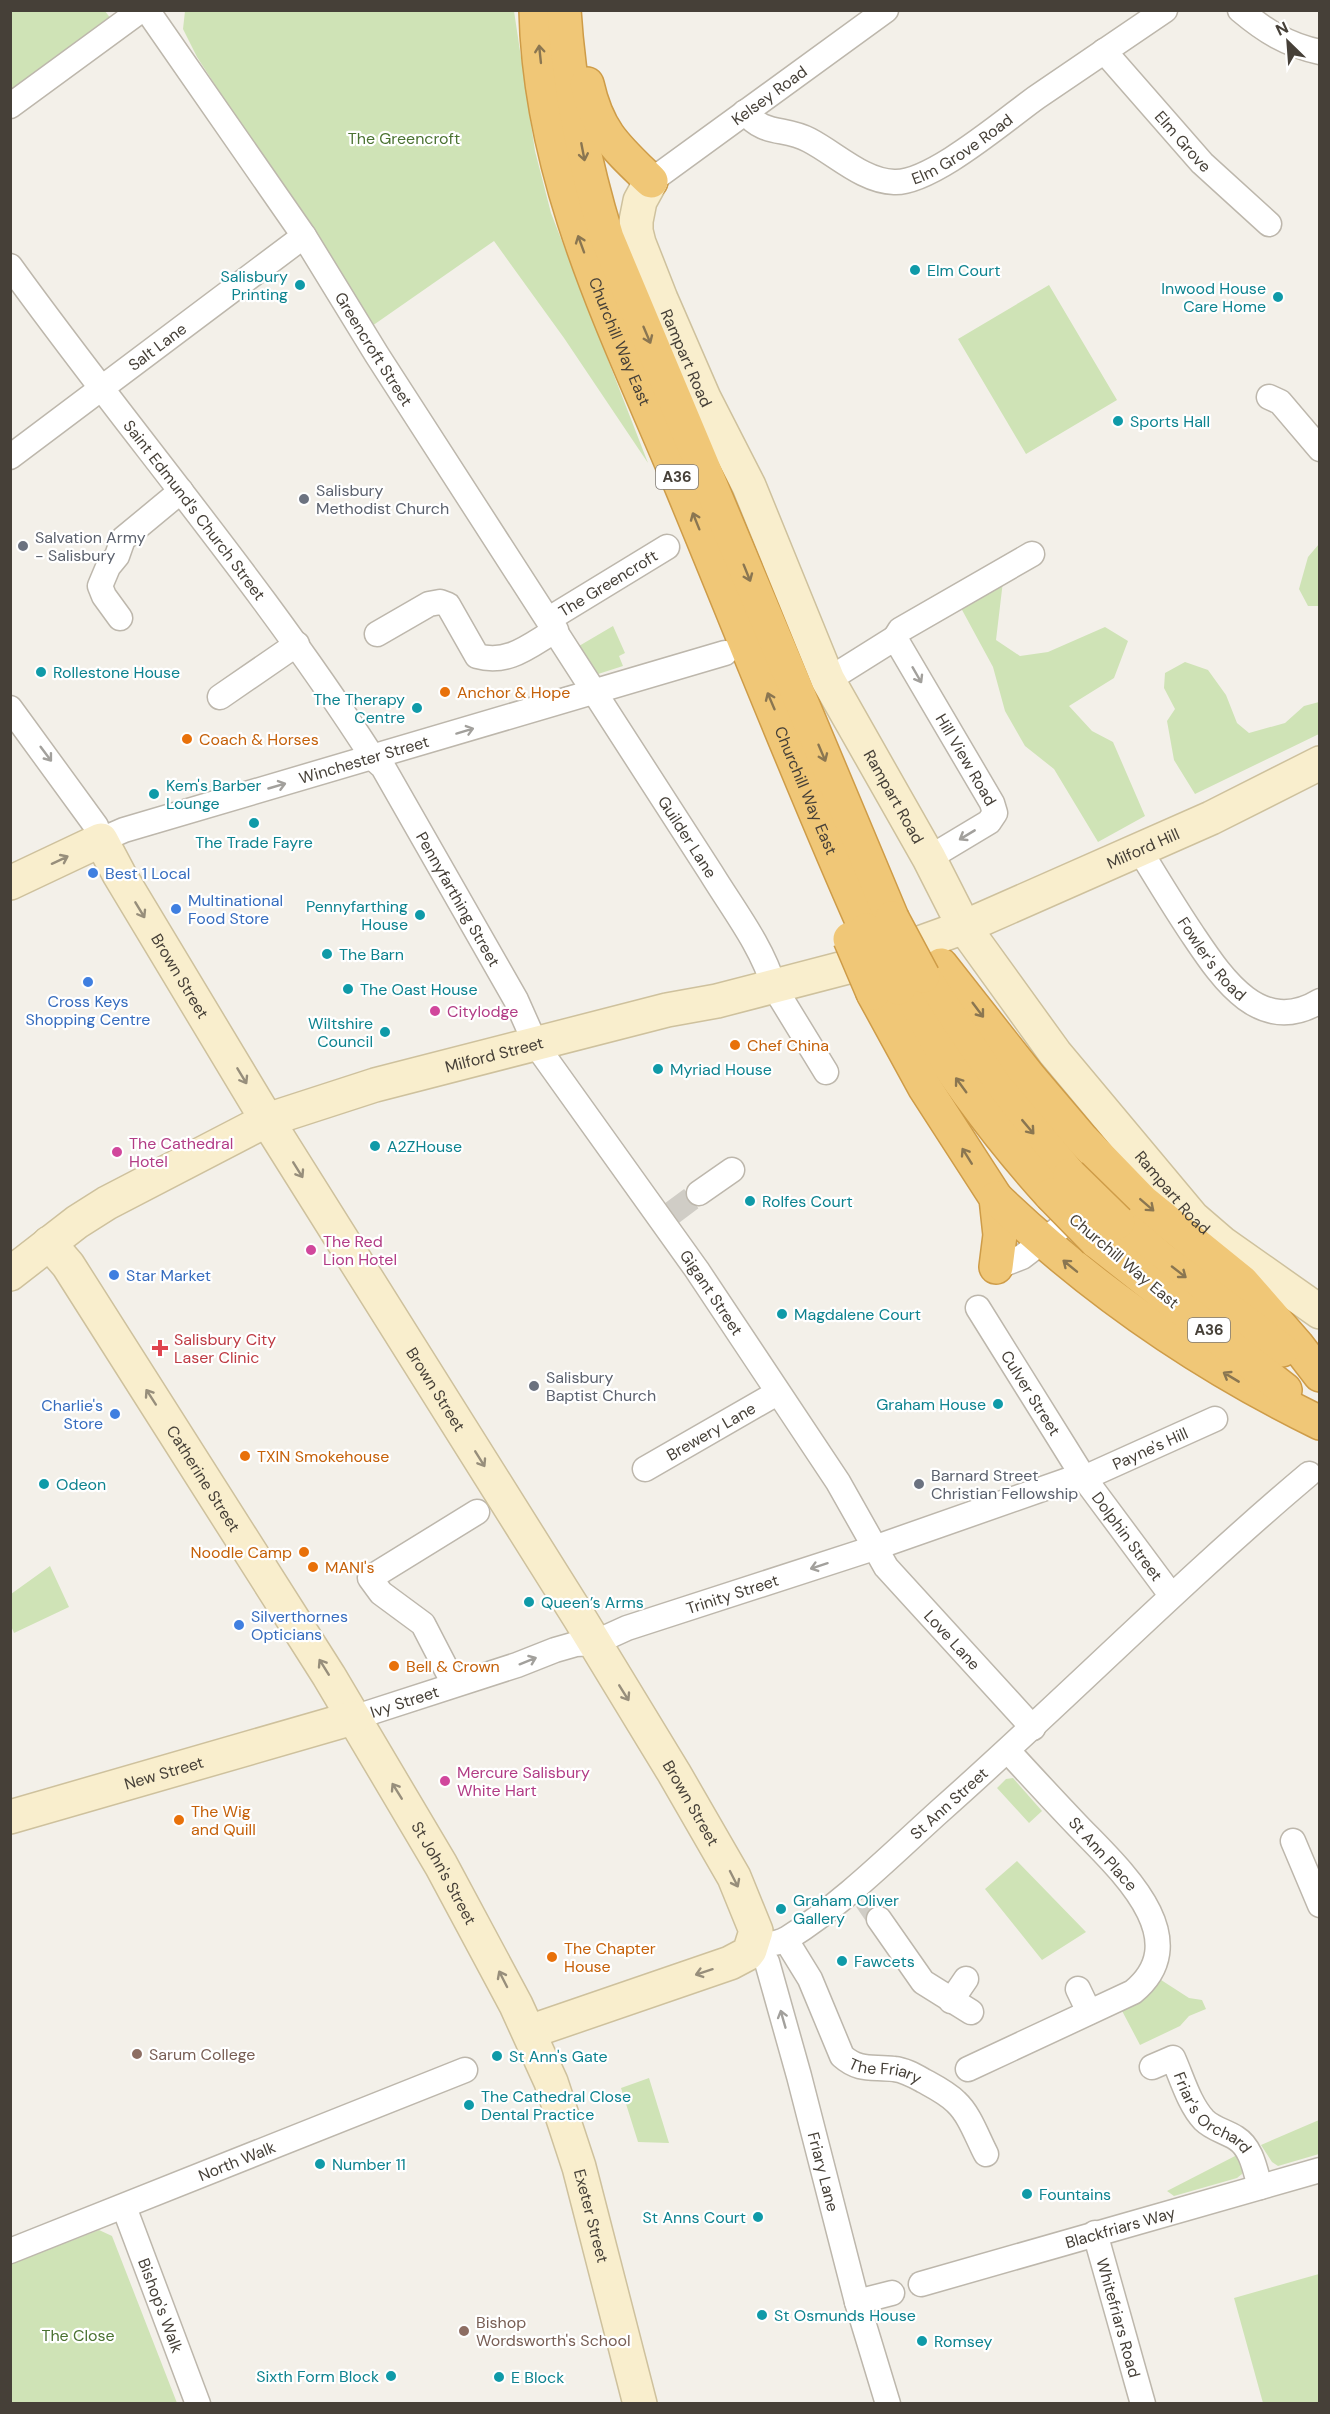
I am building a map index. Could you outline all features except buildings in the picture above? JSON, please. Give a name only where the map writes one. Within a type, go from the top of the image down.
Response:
[{"type":"highway","name":"Churchill Way East","points":[[536,10],[552,145],[571,215],[622,350],[830,807]]},
{"type":"highway","name":"Churchill Way East","points":[[565,10],[580,138],[591,187],[608,238],[830,807],[880,926],[909,981],[996,1087],[1061,1185],[1107,1232],[1320,1422]]},
{"type":"highway","points":[[565,10],[597,117],[616,148],[651,181]]},
{"type":"highway","points":[[830,807],[828,872],[880,926],[909,981],[925,1088],[996,1198],[1043,1243],[1077,1271],[1189,1351],[1263,1396],[1320,1422]]},
{"type":"highway","points":[[909,981],[1053,1108],[1120,1180],[1165,1221],[1242,1282],[1320,1375]]},
{"type":"highway","points":[[996,1198],[1000,1235],[996,1267]]},
{"type":"highway","name":"Churchill Way East","points":[[1107,1232],[1180,1273],[1320,1382]]},
{"type":"street","points":[[10,106],[141,10]]},
{"type":"street","name":"Greencroft Street","points":[[147,10],[304,236],[425,430],[595,690]]},
{"type":"street","name":"Kelsey Road","points":[[651,181],[886,10]]},
{"type":"street","name":"Elm Grove Road","points":[[745,112],[753,123],[768,129],[804,137],[867,175],[895,183],[908,181],[952,158],[1165,10]]},
{"type":"street","points":[[1240,10],[1266,32],[1302,48],[1320,52]]},
{"type":"street","name":"Elm Grove","points":[[1104,51],[1202,163],[1269,224]]},
{"type":"street","name":"Rampart Road","points":[[651,181],[637,210],[639,243],[704,398],[749,486],[828,680],[929,858],[964,927],[1055,1053],[1193,1218],[1222,1243],[1320,1312]]},
{"type":"street","name":"Salt Lane","points":[[10,457],[304,236]]},
{"type":"street","name":"Saint Edmund's Church Street","points":[[10,266],[297,644],[373,758]]},
{"type":"street","points":[[1269,397],[1280,402],[1320,449]]},
{"type":"street","points":[[120,618],[104,596],[100,586],[108,567],[117,556],[123,539],[181,491]]},
{"type":"street","name":"The Greencroft","points":[[377,634],[429,604],[440,602],[448,605],[477,656],[500,659],[514,655],[553,624],[667,547]]},
{"type":"street","points":[[828,680],[895,638],[900,630],[1032,554]]},
{"type":"street","name":"Hill View Road","points":[[895,638],[992,803],[995,813],[989,822],[929,858]]},
{"type":"street","points":[[220,697],[297,644]]},
{"type":"street","name":"Winchester Street","points":[[10,884],[124,830],[725,653]]},
{"type":"street","name":"Guilder Lane","points":[[595,690],[746,929],[770,972],[774,987]]},
{"type":"street","points":[[10,708],[96,826],[101,840]]},
{"type":"street","name":"Pennyfarthing Street","points":[[373,758],[383,767],[516,1000],[536,1045]]},
{"type":"street","name":"Milford Hill","points":[[964,927],[1211,818],[1320,763]]},
{"type":"street","name":"Brown Street","points":[[101,840],[119,874],[267,1120],[674,1773],[734,1877],[756,1931],[753,1944]]},
{"type":"street","name":"Fowler's Road","points":[[1139,849],[1212,963],[1239,995],[1253,1003],[1280,1012],[1302,1010],[1320,1001]]},
{"type":"street","name":"Milford Street","points":[[10,1274],[49,1243],[107,1203],[267,1120],[375,1085],[667,1010],[774,987],[867,962],[964,927]]},
{"type":"street","points":[[774,987],[826,1072]]},
{"type":"street","name":"Gigant Street","points":[[536,1045],[667,1216],[777,1393],[838,1482],[874,1548]]},
{"type":"street","points":[[699,1193],[732,1170]]},
{"type":"street","points":[[996,1267],[1022,1257],[1043,1243],[1120,1180]]},
{"type":"street","name":"Catherine Street","points":[[49,1243],[68,1265],[238,1530],[353,1718]]},
{"type":"street","name":"Culver Street","points":[[978,1308],[1084,1478]]},
{"type":"street","name":"Brewery Lane","points":[[645,1469],[777,1393]]},
{"type":"street","name":"Payne's Hill","points":[[874,1548],[1068,1480],[1084,1478],[1215,1419]]},
{"type":"street","name":"St Ann Street","points":[[753,1944],[767,1945],[786,1940],[867,1902],[1008,1751],[1172,1595],[1309,1474]]},
{"type":"street","name":"Dolphin Street","points":[[1084,1478],[1172,1595]]},
{"type":"street","points":[[454,1684],[417,1619],[381,1593],[370,1578],[477,1512]]},
{"type":"street","name":"Trinity Street","points":[[594,1643],[627,1628],[874,1548]]},
{"type":"street","name":"Love Lane","points":[[874,1548],[886,1567],[1033,1728]]},
{"type":"street","name":"Ivy Street","points":[[353,1718],[517,1665],[555,1650],[576,1644],[594,1643]]},
{"type":"street","name":"New Street","points":[[10,1817],[353,1718]]},
{"type":"street","name":"St John's Street","points":[[353,1718],[457,1894],[529,2032]]},
{"type":"street","points":[[319,1729],[370,1746]]},
{"type":"street","name":"St Ann Place","points":[[942,2092],[962,2070],[1133,1992],[1154,1970],[1159,1949],[1155,1928],[1144,1902],[1130,1880],[1008,1751]]},
{"type":"street","points":[[1293,1841],[1320,1905]]},
{"type":"street","points":[[867,1902],[922,1982],[961,2007],[966,1979]]},
{"type":"street","name":"The Friary","points":[[786,1940],[810,1979],[842,2056],[851,2064],[862,2068],[895,2068],[906,2071],[942,2092],[956,2102],[967,2116],[986,2154]]},
{"type":"street","points":[[529,2032],[730,1963],[747,1954],[753,1944]]},
{"type":"street","name":"Friary Lane","points":[[753,1944],[767,1962],[857,2302],[888,2403]]},
{"type":"street","points":[[1078,1989],[1089,2012]]},
{"type":"street","name":"Exeter Street","points":[[529,2032],[554,2090],[579,2167],[640,2403]]},
{"type":"street","name":"Friar's Orchard","points":[[1152,2067],[1173,2058],[1202,2117],[1210,2126],[1238,2139],[1246,2148],[1252,2158],[1260,2187]]},
{"type":"street","name":"North Walk","points":[[10,2251],[465,2070]]},
{"type":"street","name":"Blackfriars Way","points":[[921,2284],[1320,2170]]},
{"type":"street","name":"Bishop's Walk","points":[[124,2207],[198,2403]]},
{"type":"street","name":"Whitefriars Road","points":[[1095,2233],[1143,2403]]},
{"type":"street","points":[[857,2302],[892,2293]]},
{"type":"green space","points":[[11,11],[105,11],[111,19],[11,92]]},
{"type":"green space","name":"The Greencroft","points":[[185,11],[514,11],[535,151],[551,213],[648,463],[564,338],[494,241],[372,326],[197,57],[183,29]]},
{"type":"green space","points":[[1049,285],[1117,400],[1026,454],[958,339]]},
{"type":"green space","points":[[1319,544],[1319,606],[1308,606],[1299,589],[1308,557]]},
{"type":"green space","points":[[1003,581],[996,640],[1020,656],[1048,652],[1105,627],[1128,641],[1114,678],[1069,706],[1092,731],[1113,742],[1145,816],[1098,842],[1054,769],[1025,746],[1005,711],[993,667],[961,608]]},
{"type":"green space","points":[[613,626],[625,653],[619,656],[623,666],[595,675],[579,646]]},
{"type":"green space","points":[[1185,662],[1208,670],[1226,695],[1237,723],[1249,733],[1285,723],[1304,706],[1319,702],[1319,734],[1195,794],[1174,760],[1167,721],[1175,709],[1164,688],[1165,673]]},
{"type":"green space","points":[[50,1566],[69,1607],[14,1633],[11,1626],[11,1594]]},
{"type":"green space","points":[[1013,1778],[1042,1811],[1029,1823],[997,1788],[1006,1779]]},
{"type":"green space","points":[[1017,1861],[1086,1932],[1042,1960],[985,1889]]},
{"type":"green space","points":[[1158,1978],[1189,1998],[1202,2000],[1206,2009],[1189,2016],[1180,2026],[1140,2045],[1120,2007]]},
{"type":"green space","points":[[649,2078],[669,2143],[638,2142],[621,2088]]},
{"type":"green space","points":[[1319,2120],[1319,2154],[1278,2166],[1272,2162],[1261,2145]]},
{"type":"green space","points":[[1237,2155],[1244,2169],[1237,2178],[1174,2196],[1167,2191]]},
{"type":"green space","name":"The Close","points":[[99,2230],[112,2236],[177,2403],[11,2403],[11,2264]]},
{"type":"green space","points":[[1319,2274],[1319,2403],[1263,2403],[1234,2298]]},
{"type":"tunnel","points":[[672,1213],[699,1193]]},
{"type":"tunnel","points":[[866,1900],[879,1919]]},
{"type":"place","name":"Elm Court","points":[[915,270]]},
{"type":"place","name":"Salisbury Printing","points":[[300,285]]},
{"type":"place","name":"Inwood House Care Home","points":[[1278,297]]},
{"type":"place","name":"Sports Hall","points":[[1118,421]]},
{"type":"place","name":"Salisbury Methodist Church","points":[[304,499]]},
{"type":"place","name":"Salvation Army - Salisbury","points":[[23,546]]},
{"type":"place","name":"Rollestone House","points":[[41,672]]},
{"type":"place","name":"Anchor & Hope","points":[[445,692]]},
{"type":"place","name":"The Therapy Centre","points":[[417,708]]},
{"type":"place","name":"Coach & Horses","points":[[187,739]]},
{"type":"place","name":"Kem's Barber Lounge","points":[[154,794]]},
{"type":"place","name":"The Trade Fayre","points":[[254,823]]},
{"type":"place","name":"Best 1 Local","points":[[93,873]]},
{"type":"place","name":"Multinational Food Store","points":[[176,909]]},
{"type":"place","name":"Pennyfarthing House","points":[[420,915]]},
{"type":"place","name":"The Barn","points":[[327,954]]},
{"type":"place","name":"Cross Keys Shopping Centre","points":[[88,982]]},
{"type":"place","name":"The Oast House","points":[[348,989]]},
{"type":"place","name":"Citylodge","points":[[435,1011]]},
{"type":"place","name":"Wiltshire Council","points":[[385,1032]]},
{"type":"place","name":"Chef China","points":[[735,1045]]},
{"type":"place","name":"Myriad House","points":[[658,1069]]},
{"type":"place","name":"A2ZHouse","points":[[375,1146]]},
{"type":"place","name":"The Cathedral Hotel","points":[[117,1152]]},
{"type":"place","name":"Rolfes Court","points":[[750,1201]]},
{"type":"place","name":"The Red Lion Hotel","points":[[311,1250]]},
{"type":"place","name":"Star Market","points":[[114,1275]]},
{"type":"place","name":"Magdalene Court","points":[[782,1314]]},
{"type":"place","name":"Salisbury City Laser Clinic","points":[[160,1348]]},
{"type":"place","name":"Salisbury Baptist Church","points":[[534,1386]]},
{"type":"place","name":"Graham House","points":[[998,1404]]},
{"type":"place","name":"Charlie's Store","points":[[115,1414]]},
{"type":"place","name":"TXIN Smokehouse","points":[[245,1456]]},
{"type":"place","name":"Odeon","points":[[44,1484]]},
{"type":"place","name":"Barnard Street Christian Fellowship","points":[[919,1484]]},
{"type":"place","name":"Noodle Camp","points":[[304,1552]]},
{"type":"place","name":"MANI's","points":[[313,1567]]},
{"type":"place","name":"Queen’s Arms","points":[[529,1602]]},
{"type":"place","name":"Silverthornes Opticians","points":[[239,1625]]},
{"type":"place","name":"Bell & Crown","points":[[394,1666]]},
{"type":"place","name":"Mercure Salisbury White Hart","points":[[445,1781]]},
{"type":"place","name":"The Wig and Quill","points":[[179,1820]]},
{"type":"place","name":"Graham Oliver Gallery","points":[[781,1909]]},
{"type":"place","name":"The Chapter House","points":[[552,1957]]},
{"type":"place","name":"Fawcets","points":[[842,1961]]},
{"type":"place","name":"Sarum College","points":[[137,2054]]},
{"type":"place","name":"St Ann's Gate","points":[[497,2056]]},
{"type":"place","name":"The Cathedral Close Dental Practice","points":[[469,2105]]},
{"type":"place","name":"Number 11","points":[[320,2164]]},
{"type":"place","name":"Fountains","points":[[1027,2194]]},
{"type":"place","name":"St Anns Court","points":[[758,2217]]},
{"type":"place","name":"St Osmunds House","points":[[762,2315]]},
{"type":"place","name":"Bishop Wordsworth's School","points":[[464,2331]]},
{"type":"place","name":"Romsey","points":[[922,2341]]},
{"type":"place","name":"Sixth Form Block","points":[[391,2376]]},
{"type":"place","name":"E Block","points":[[499,2377]]}]
